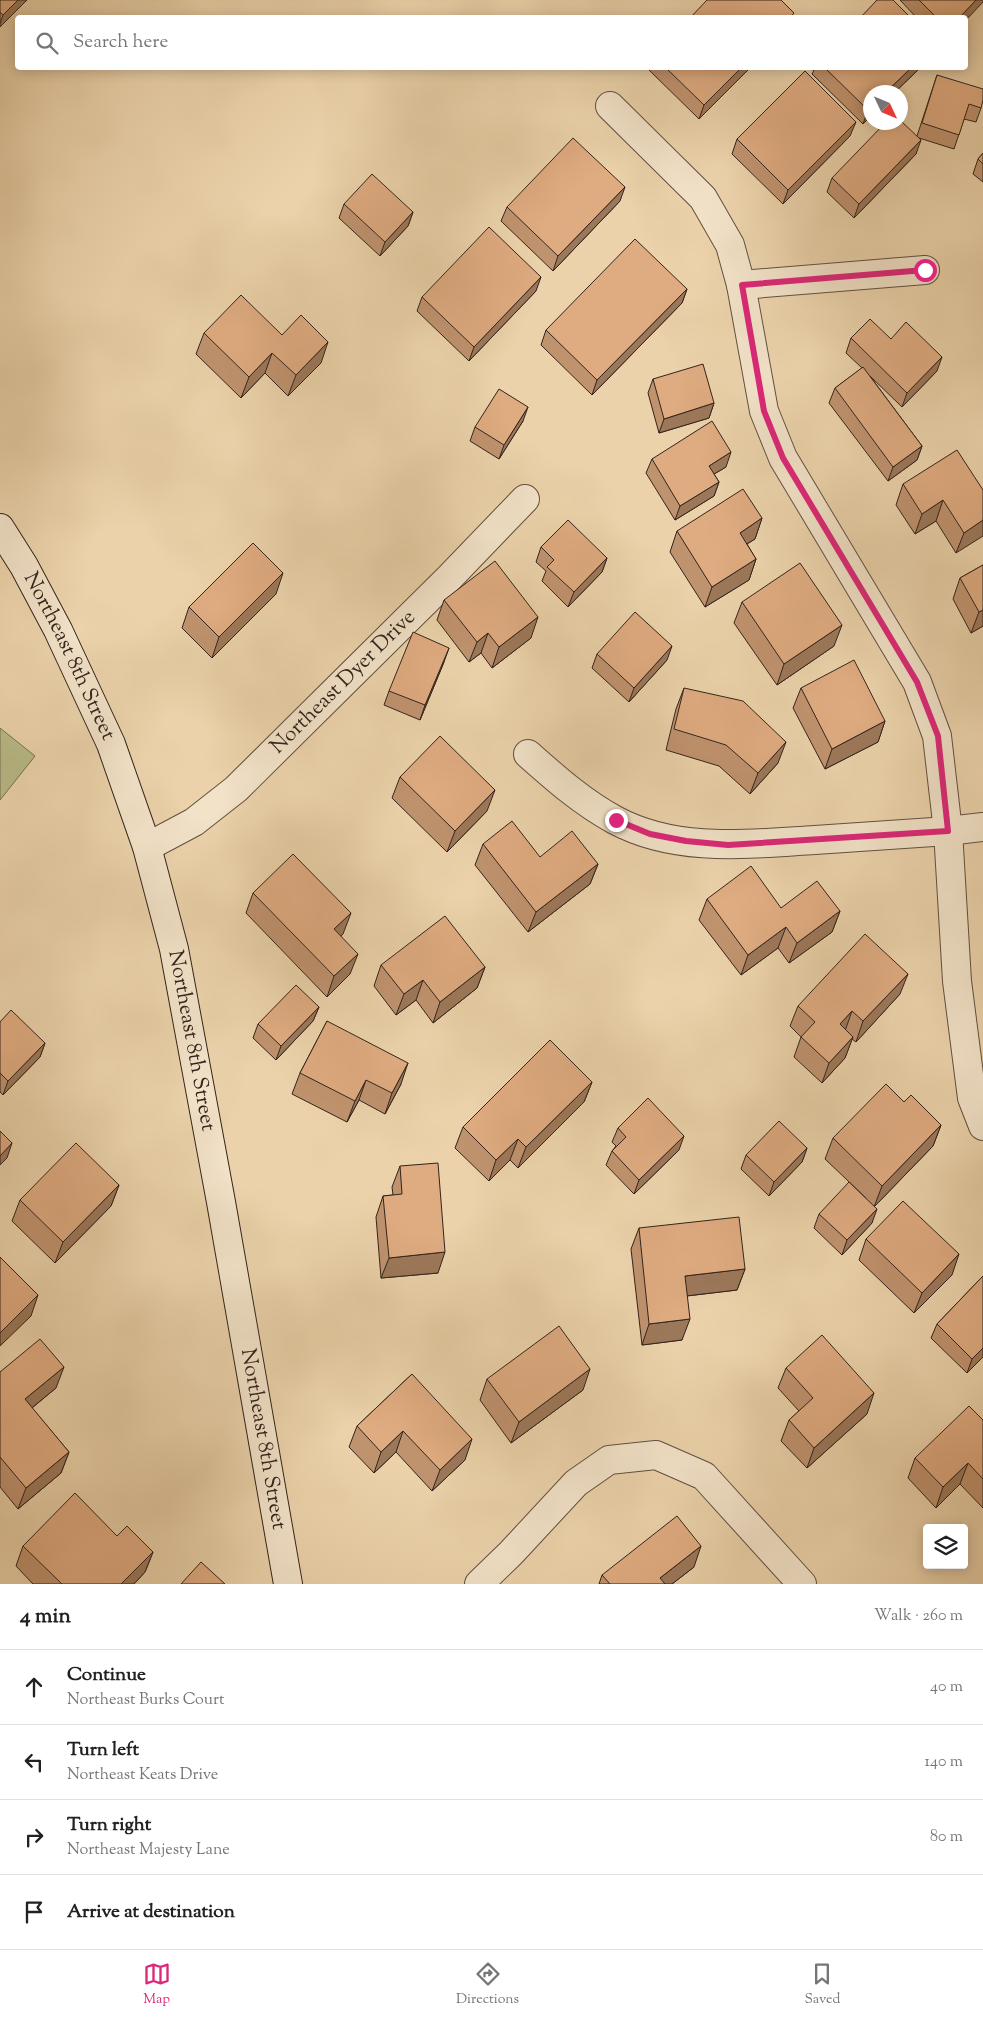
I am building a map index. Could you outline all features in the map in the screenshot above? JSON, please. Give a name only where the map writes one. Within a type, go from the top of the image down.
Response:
[{"type":"street","points":[[610,106],[703,198],[730,244],[742,285],[764,411],[783,458],[917,682],[938,736],[948,831],[956,981],[972,1098],[983,1126]]},
{"type":"street","points":[[742,285],[925,270]]},
{"type":"street","name":"Northeast Dyer Drive","points":[[147,847],[194,822],[236,789],[449,578],[525,499]]},
{"type":"street","name":"Northeast 8th Street","points":[[0,528],[37,590],[58,630],[111,744],[147,847],[176,958],[223,1212],[288,1584]]},
{"type":"street","points":[[528,754],[574,794],[616,820],[650,834],[686,841],[728,845],[948,831],[983,827]]},
{"type":"street","points":[[479,1584],[511,1553],[576,1483],[609,1460],[656,1455],[704,1476],[802,1584]]},
{"type":"green space","points":[[0,728],[35,756],[0,800]]},
{"type":"building","points":[[0,0],[18,0],[3,15],[0,12]]},
{"type":"building","points":[[707,0],[781,0],[794,13],[792,15],[693,15]]},
{"type":"building","points":[[877,0],[893,0],[908,15],[863,15]]},
{"type":"building","points":[[919,0],[976,0],[962,15],[934,15]]},
{"type":"building","points":[[668,70],[739,70],[704,105]]},
{"type":"building","points":[[827,70],[909,70],[893,85],[863,85],[863,105]]},
{"type":"building","points":[[805,71],[856,122],[788,190],[737,139]]},
{"type":"building","points":[[937,75],[983,89],[981,108],[969,104],[959,135],[922,123]]},
{"type":"building","points":[[908,128],[921,140],[859,204],[832,178],[878,130],[908,130]]},
{"type":"building","points":[[573,138],[625,187],[558,256],[507,207]]},
{"type":"building","points":[[983,153],[983,164],[978,159]]},
{"type":"building","points":[[372,174],[413,212],[385,242],[344,204]]},
{"type":"building","points":[[489,227],[541,277],[474,347],[422,297]]},
{"type":"building","points":[[635,239],[687,289],[597,380],[546,330]]},
{"type":"building","points":[[241,295],[282,335],[301,315],[328,342],[296,375],[272,353],[249,377],[204,333]]},
{"type":"building","points":[[870,319],[891,339],[906,322],[942,357],[907,393],[851,338]]},
{"type":"building","points":[[703,364],[714,403],[664,419],[653,379]]},
{"type":"building","points":[[863,367],[922,446],[893,467],[835,388]]},
{"type":"building","points":[[499,389],[528,407],[504,445],[475,427]]},
{"type":"building","points":[[712,421],[731,452],[709,466],[719,482],[680,506],[652,459]]},
{"type":"building","points":[[957,450],[983,490],[983,520],[964,533],[943,500],[922,514],[903,484]]},
{"type":"building","points":[[743,489],[762,518],[740,533],[756,559],[712,587],[677,531]]},
{"type":"building","points":[[568,520],[607,558],[574,592],[547,567],[554,560],[541,547]]},
{"type":"building","points":[[253,543],[283,573],[219,637],[189,607]]},
{"type":"building","points":[[495,561],[538,617],[499,647],[488,633],[477,642],[444,600]]},
{"type":"building","points":[[800,563],[842,625],[784,664],[742,602]]},
{"type":"building","points":[[983,565],[983,610],[979,612],[960,578]]},
{"type":"building","points":[[635,612],[672,646],[634,688],[597,654]]},
{"type":"building","points":[[413,632],[449,648],[425,705],[389,691]]},
{"type":"building","points":[[854,660],[885,721],[832,749],[801,688]]},
{"type":"building","points":[[684,688],[743,701],[786,742],[758,773],[726,745],[674,729]]},
{"type":"building","points":[[440,736],[495,790],[455,831],[400,777]]},
{"type":"building","points":[[512,821],[540,857],[572,831],[598,864],[536,912],[483,844]]},
{"type":"building","points":[[293,854],[351,913],[334,929],[358,954],[334,976],[253,893]]},
{"type":"building","points":[[751,866],[781,908],[817,881],[840,911],[797,943],[786,927],[748,955],[707,899]]},
{"type":"building","points":[[445,916],[485,967],[440,1002],[423,980],[404,994],[381,965]]},
{"type":"building","points":[[865,934],[908,974],[863,1021],[852,1011],[840,1024],[853,1037],[829,1063],[801,1037],[815,1022],[798,1006]]},
{"type":"building","points":[[296,985],[319,1007],[281,1046],[258,1024]]},
{"type":"building","points":[[11,1010],[45,1043],[8,1081],[0,1073],[0,1022]]},
{"type":"building","points":[[327,1021],[408,1063],[392,1093],[366,1080],[355,1101],[300,1073]]},
{"type":"building","points":[[550,1040],[592,1082],[526,1147],[518,1139],[496,1160],[463,1127]]},
{"type":"building","points":[[886,1084],[904,1102],[911,1095],[941,1125],[882,1186],[833,1138]]},
{"type":"building","points":[[648,1098],[684,1136],[639,1180],[612,1151],[626,1137],[618,1128]]},
{"type":"building","points":[[779,1121],[807,1148],[774,1182],[746,1155]]},
{"type":"building","points":[[0,1131],[12,1143],[0,1156]]},
{"type":"building","points":[[76,1143],[119,1185],[63,1242],[20,1200]]},
{"type":"building","points":[[438,1163],[445,1252],[389,1258],[383,1196],[402,1194],[400,1166]]},
{"type":"building","points":[[849,1182],[877,1209],[847,1240],[819,1214]]},
{"type":"building","points":[[903,1201],[959,1254],[922,1293],[866,1239]]},
{"type":"building","points":[[739,1217],[745,1269],[685,1276],[690,1319],[649,1324],[639,1228]]},
{"type":"building","points":[[0,1257],[38,1295],[0,1333]]},
{"type":"building","points":[[983,1276],[983,1348],[972,1359],[937,1324]]},
{"type":"building","points":[[559,1326],[590,1369],[519,1422],[487,1379]]},
{"type":"building","points":[[822,1335],[874,1393],[814,1448],[789,1420],[813,1398],[786,1368]]},
{"type":"building","points":[[40,1339],[64,1367],[25,1399],[69,1452],[26,1488],[0,1457],[0,1372]]},
{"type":"building","points":[[412,1374],[472,1439],[440,1470],[403,1431],[381,1452],[357,1426]]},
{"type":"building","points":[[969,1406],[983,1420],[983,1479],[968,1463],[943,1487],[915,1458]]},
{"type":"building","points":[[75,1493],[117,1536],[127,1526],[153,1552],[121,1584],[62,1584],[23,1546]]},
{"type":"building","points":[[677,1516],[701,1546],[660,1578],[665,1584],[610,1584],[602,1575]]},
{"type":"building","points":[[201,1562],[225,1584],[181,1584]]},
{"type":"route","points":[[616,820],[650,834],[686,841],[728,845],[948,831],[938,736],[917,682],[783,458],[764,411],[742,285],[925,270]]}]
